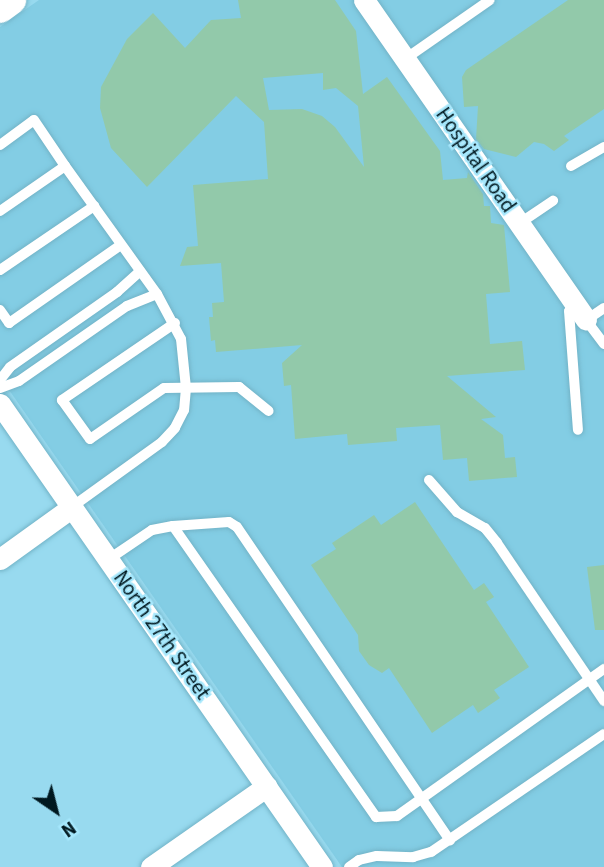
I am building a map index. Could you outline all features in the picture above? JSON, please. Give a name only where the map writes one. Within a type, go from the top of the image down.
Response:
[{"type":"main road","points":[[0,8],[11,0]]},
{"type":"street","name":"Hospital Road","points":[[364,0],[520,223],[589,311]]},
{"type":"street","name":"North 27th Street","points":[[0,404],[322,867]]},
{"type":"street","points":[[0,559],[72,506]]},
{"type":"street","points":[[151,867],[267,786]]},
{"type":"lane","points":[[405,59],[490,0]]},
{"type":"lane","points":[[0,145],[34,120],[157,294],[174,323],[185,363],[184,410],[175,428],[162,442],[72,506]]},
{"type":"lane","points":[[570,166],[604,147]]},
{"type":"lane","points":[[0,211],[65,166]]},
{"type":"lane","points":[[520,223],[553,201]]},
{"type":"lane","points":[[0,270],[94,206]]},
{"type":"lane","points":[[0,310],[9,323],[121,245]]},
{"type":"lane","points":[[0,380],[10,367],[117,292],[140,271]]},
{"type":"lane","points":[[0,388],[19,381],[127,306],[157,294]]},
{"type":"lane","points":[[578,430],[569,311],[589,311],[604,343]]},
{"type":"lane","points":[[174,323],[62,400],[90,439],[164,388],[239,387],[269,411]]},
{"type":"lane","points":[[429,480],[457,512],[485,528],[497,543],[604,701]]},
{"type":"lane","points":[[109,559],[152,530],[229,523],[237,527],[450,841]]},
{"type":"lane","points":[[173,526],[376,817],[397,816],[604,669]]},
{"type":"lane","points":[[349,867],[359,860],[377,856],[413,857],[431,852],[604,734]]},
{"type":"shaded area","points":[[39,0],[604,0],[604,867],[342,867],[0,377],[0,27]]},
{"type":"building","points":[[238,0],[335,0],[356,31],[363,94],[387,77],[440,151],[443,180],[467,178],[468,172],[483,194],[484,206],[490,206],[491,223],[504,225],[510,292],[486,294],[490,344],[522,341],[525,370],[447,376],[496,417],[481,419],[503,435],[505,458],[515,457],[517,477],[469,481],[467,458],[443,460],[440,425],[396,428],[397,441],[348,445],[347,434],[295,439],[291,385],[284,386],[282,363],[302,345],[216,352],[215,340],[211,341],[209,317],[213,317],[212,303],[224,302],[221,263],[180,266],[187,247],[198,246],[193,185],[268,179],[264,122],[236,96],[147,187],[111,148],[100,108],[101,87],[127,39],[153,13],[185,48],[211,20],[241,18]],"holes":[[[323,73],[323,90],[336,88],[358,106],[364,167],[335,127],[322,116],[302,109],[269,110],[263,78]]]},
{"type":"building","points":[[568,0],[604,0],[604,109],[564,136],[569,140],[554,151],[544,144],[534,142],[516,157],[484,149],[476,139],[478,106],[464,107],[462,77],[466,70]]},
{"type":"building","points":[[415,502],[474,590],[484,583],[494,597],[486,602],[529,667],[494,690],[500,698],[478,713],[473,705],[432,733],[389,668],[382,673],[369,665],[359,651],[358,635],[311,565],[336,549],[332,543],[374,515],[381,525]]},
{"type":"building","points":[[604,565],[604,630],[595,630],[587,567]]}]
